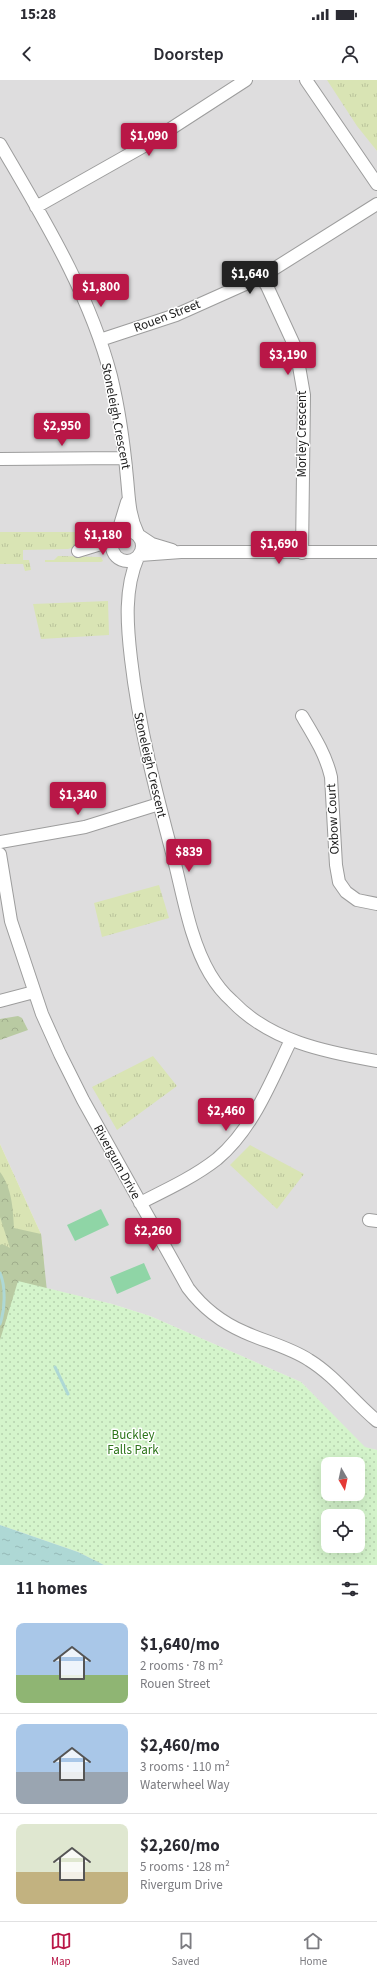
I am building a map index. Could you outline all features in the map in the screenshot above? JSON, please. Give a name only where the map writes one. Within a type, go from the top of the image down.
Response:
[{"type":"street","points":[[36,207],[144,146],[246,80]]},
{"type":"street","points":[[306,80],[377,184]]},
{"type":"street","name":"Stoneleigh Crescent","points":[[0,144],[36,207],[81,294],[100,340],[111,377],[125,458],[128,497],[132,520],[143,546],[132,572],[128,593],[129,638],[136,704],[159,804],[191,926],[210,975],[238,1007],[262,1026],[291,1040],[311,1047],[377,1061]]},
{"type":"street","name":"Rouen Street","points":[[100,340],[176,315],[261,277],[377,204]]},
{"type":"street","name":"Morley Crescent","points":[[261,277],[268,286],[296,349],[304,395],[302,553]]},
{"type":"street","points":[[0,459],[125,458]]},
{"type":"street","name":"Stoneleigh Crescent","points":[[128,497],[112,546],[128,593]]},
{"type":"street","points":[[181,552],[152,544],[127,530],[104,543],[78,552],[104,553],[129,561],[139,556],[181,552],[377,552]]},
{"type":"street","name":"Oxbow Court","points":[[302,716],[322,750],[330,772],[336,865],[339,882],[346,892],[357,900],[377,904]]},
{"type":"street","points":[[0,842],[85,827],[159,804]]},
{"type":"street","name":"Rivergum Drive","points":[[0,854],[11,921],[34,992],[60,1054],[184,1282],[199,1302],[214,1315],[244,1332],[297,1353],[325,1371],[377,1421]]},
{"type":"street","points":[[0,1001],[34,992]]},
{"type":"street","points":[[140,1203],[198,1172],[227,1149],[252,1119],[291,1040]]},
{"type":"shaded area","points":[[0,80],[330,80],[355,120],[377,151],[377,1450],[365,1448],[301,1382],[150,1316],[112,1304],[45,1288],[41,1234],[0,1144]]},
{"type":"green space","points":[[327,80],[377,80],[377,151],[357,126]]},
{"type":"green space","points":[[98,524],[110,524],[101,534],[102,539],[68,549],[23,550],[23,560],[29,560],[31,570],[25,571],[23,564],[0,564],[0,532],[97,532]]},
{"type":"green space","points":[[58,556],[101,557],[103,561],[45,562],[45,560],[54,560]]},
{"type":"green space","points":[[108,601],[109,635],[41,639],[33,604]]},
{"type":"green space","points":[[159,885],[169,918],[102,937],[94,903]]},
{"type":"green space","points":[[18,1016],[22,1018],[28,1030],[0,1040],[0,1019]]},
{"type":"green space","points":[[153,1056],[177,1086],[117,1130],[92,1087]]},
{"type":"green space","points":[[0,1144],[41,1234],[44,1262],[0,1340]]},
{"type":"green space","points":[[250,1145],[304,1174],[277,1209],[230,1165]]},
{"type":"green space","points":[[0,1172],[9,1192],[14,1228],[41,1234],[48,1301],[0,1461],[0,1245],[2,1244],[10,1248],[0,1217]]},
{"type":"green space","points":[[101,1209],[109,1225],[75,1241],[67,1225]]},
{"type":"green space","points":[[144,1263],[151,1279],[117,1294],[110,1277]]},
{"type":"green space","name":"Buckley Falls Park","points":[[18,1281],[112,1304],[150,1316],[301,1382],[365,1447],[377,1450],[377,1565],[104,1565],[78,1552],[0,1525],[0,1340]]},
{"type":"water","points":[[0,1525],[78,1552],[104,1565],[0,1565]]},
{"type":"waterway","points":[[0,1273],[4,1298],[0,1324]]},
{"type":"waterway","points":[[55,1367],[68,1394]]}]
